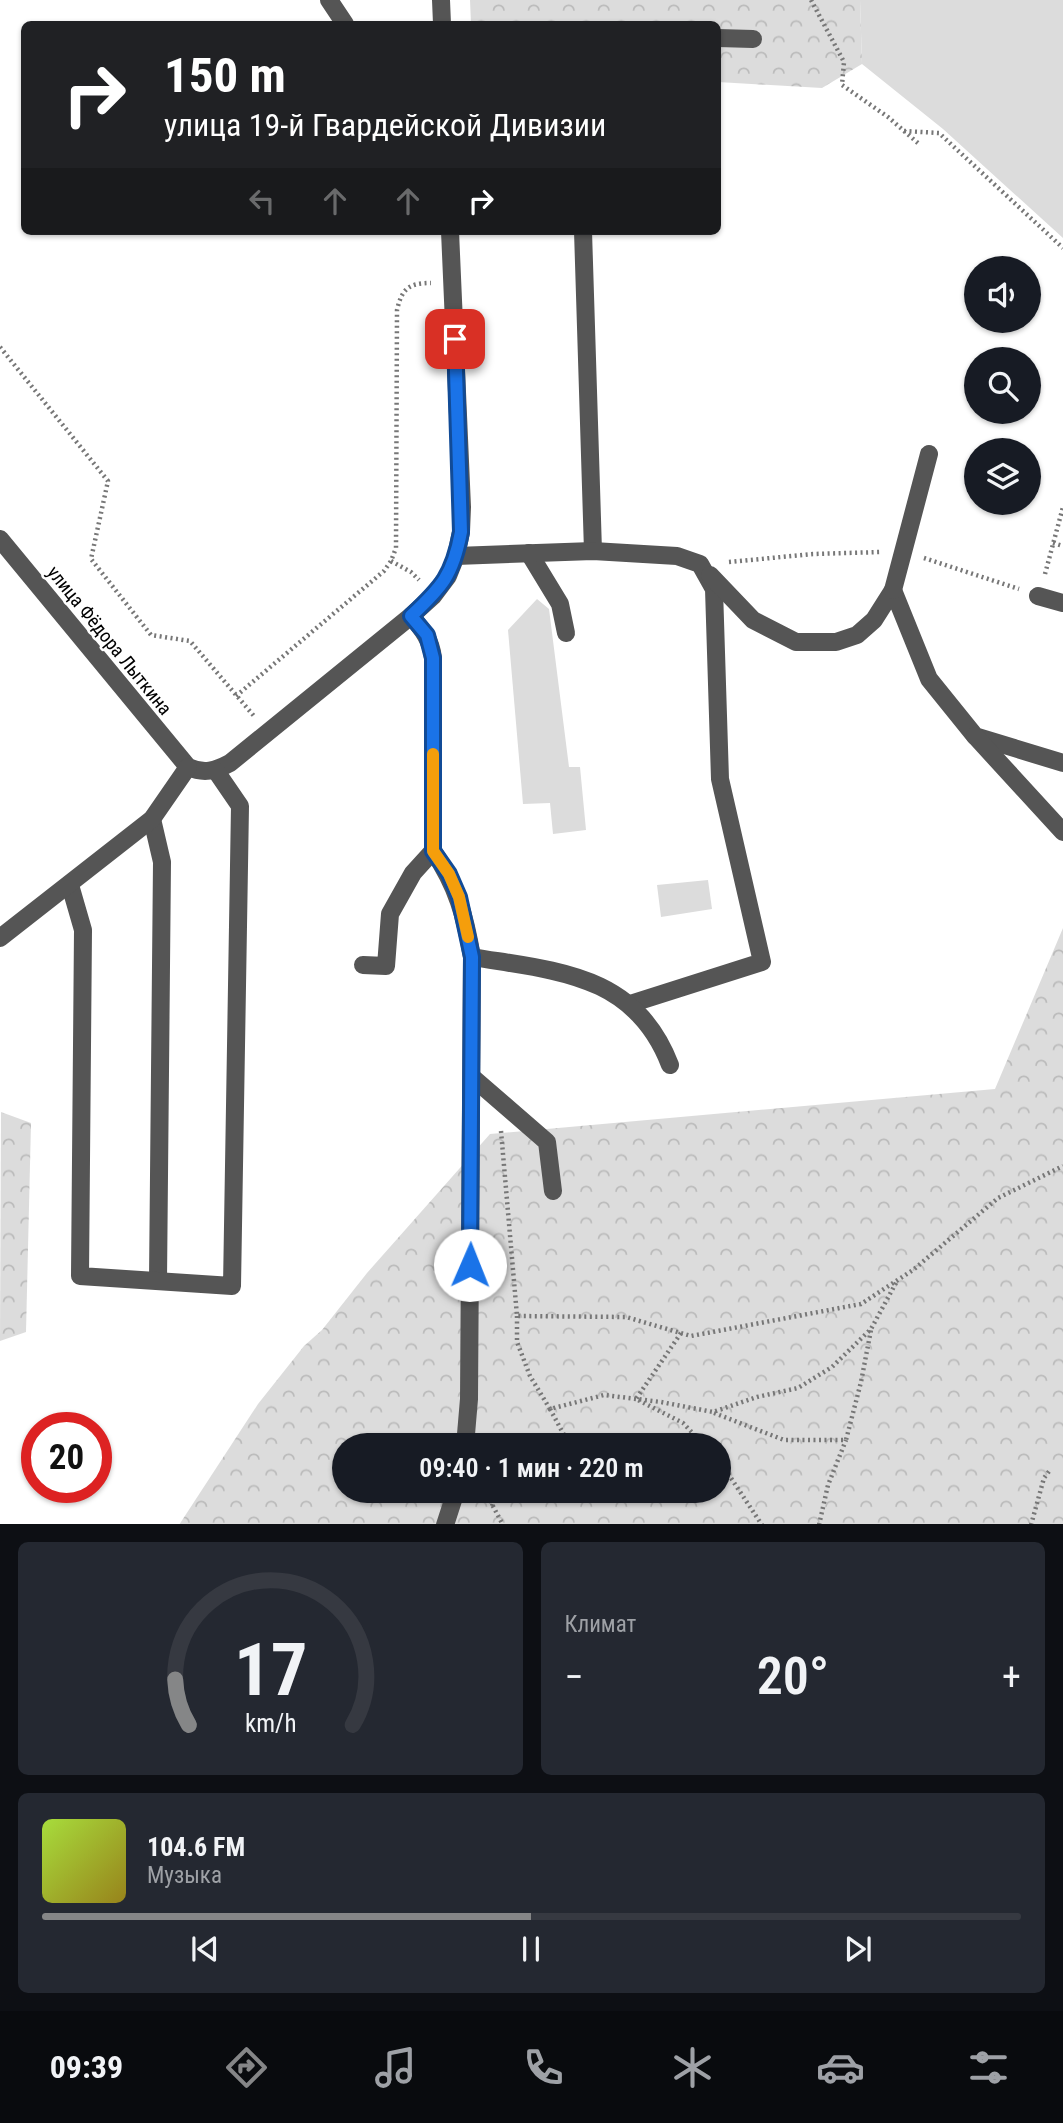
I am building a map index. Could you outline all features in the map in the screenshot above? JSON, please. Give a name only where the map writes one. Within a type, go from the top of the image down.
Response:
[{"type":"street","points":[[329,0],[343,21]]},
{"type":"street","points":[[441,0],[442,21]]},
{"type":"street","points":[[721,38],[754,39]]},
{"type":"street","points":[[0,937],[152,819],[188,767],[199,772],[216,771],[230,763],[411,616],[433,596],[448,576],[461,532],[462,507],[450,235]]},
{"type":"street","points":[[583,235],[593,551]]},
{"type":"street","points":[[456,556],[593,551],[677,556],[700,564],[754,620],[796,642],[836,642],[857,635],[874,620],[893,590],[929,454]]},
{"type":"street","name":"улица Фёдора Лыткина","points":[[0,539],[188,767]]},
{"type":"street","points":[[529,553],[561,604],[566,633]]},
{"type":"street","points":[[630,1004],[762,962],[720,779],[713,589],[700,564]]},
{"type":"street","points":[[893,590],[929,679],[975,736],[1063,832]]},
{"type":"street","points":[[1038,596],[1063,603]]},
{"type":"street","points":[[411,616],[427,635],[433,658],[433,851],[449,874],[459,897],[472,957],[469,1399],[466,1433]]},
{"type":"street","points":[[975,736],[1063,763]]},
{"type":"street","points":[[70,885],[83,930],[80,1276],[232,1286],[240,806],[216,771]]},
{"type":"street","points":[[152,819],[162,862],[158,1281]]},
{"type":"street","points":[[363,965],[386,966],[390,914],[414,873],[433,851]]},
{"type":"street","points":[[472,957],[569,974],[602,987],[630,1004],[663,1047],[670,1065]]},
{"type":"street","points":[[472,1077],[547,1142],[553,1191]]},
{"type":"street","points":[[445,1524],[452,1503]]},
{"type":"path","points":[[811,0],[844,62],[842,85],[919,144]]},
{"type":"path","points":[[904,131],[939,133],[1063,248]]},
{"type":"path","points":[[236,696],[384,571],[391,561],[396,548],[397,310],[401,293],[408,288],[421,283],[452,283]]},
{"type":"path","points":[[0,347],[108,481],[92,559],[151,635],[190,641],[268,733]]},
{"type":"path","points":[[700,564],[813,554],[902,551],[1038,596],[1063,507]]},
{"type":"path","points":[[1053,543],[1063,546]]},
{"type":"path","points":[[391,561],[411,572],[433,596]]},
{"type":"path","points":[[498,1099],[517,1342],[530,1376],[563,1433]]},
{"type":"path","points":[[517,1316],[626,1317],[691,1336],[861,1304],[897,1280],[998,1198],[1063,1166]]},
{"type":"path","points":[[819,1524],[828,1485],[846,1440],[871,1329],[897,1280]]},
{"type":"path","points":[[713,1412],[757,1397],[798,1388],[832,1367],[871,1329]]},
{"type":"path","points":[[636,1399],[681,1333]]},
{"type":"path","points":[[550,1409],[604,1395],[713,1412],[784,1440],[846,1440]]},
{"type":"path","points":[[636,1399],[683,1423],[693,1433]]},
{"type":"path","points":[[1031,1524],[1044,1478],[1050,1470]]},
{"type":"path","points":[[731,1478],[762,1524]]},
{"type":"path","points":[[491,1503],[503,1524]]},
{"type":"green space","points":[[470,0],[860,0],[862,64],[822,88],[721,82],[721,21],[471,21]]},
{"type":"green space","points":[[860,0],[1063,0],[1063,238],[943,129],[862,64]]},
{"type":"green space","points":[[537,599],[549,609],[569,767],[580,767],[586,830],[553,834],[550,803],[523,804],[508,630]]},
{"type":"green space","points":[[708,880],[712,909],[661,917],[657,885]]},
{"type":"green space","points":[[1063,928],[1063,1524],[180,1524],[258,1404],[367,1273],[490,1134],[995,1089]]},
{"type":"green space","points":[[1,1112],[31,1123],[26,1332],[0,1341]]},
{"type":"slow traffic","points":[[433,754],[433,851],[449,874],[459,897],[468,937]]},
{"type":"route","points":[[455,339],[461,532],[448,576],[433,596],[411,616],[427,635],[433,658],[433,851],[449,874],[459,897],[472,957],[470,1265]]}]
